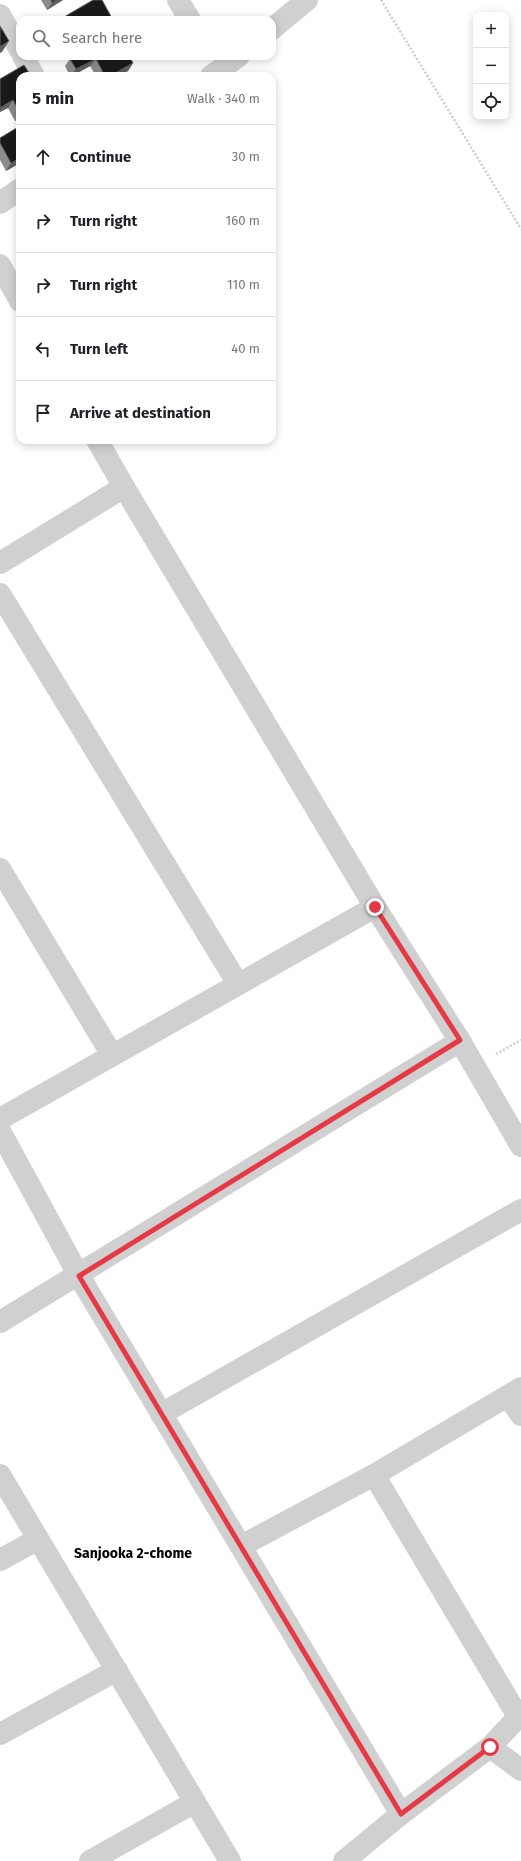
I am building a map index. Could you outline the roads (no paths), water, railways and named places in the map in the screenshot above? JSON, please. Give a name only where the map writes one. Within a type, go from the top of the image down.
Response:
[{"type":"street","points":[[178,0],[188,16]]},
{"type":"street","points":[[276,26],[307,0]]},
{"type":"street","points":[[0,15],[16,43]]},
{"type":"street","points":[[25,60],[32,72]]},
{"type":"street","points":[[214,68],[231,60]]},
{"type":"street","points":[[0,202],[16,192]]},
{"type":"street","points":[[0,265],[16,294]]},
{"type":"street","points":[[100,444],[124,487],[375,907],[460,1040],[521,1146]]},
{"type":"street","points":[[0,563],[124,487]]},
{"type":"street","points":[[0,594],[238,984]]},
{"type":"street","points":[[0,869],[112,1055]]},
{"type":"street","points":[[0,1118],[375,907]]},
{"type":"street","points":[[0,1322],[79,1276],[460,1040]]},
{"type":"street","points":[[0,1131],[79,1276],[401,1814]]},
{"type":"street","points":[[161,1414],[521,1210]]},
{"type":"street","points":[[241,1546],[374,1475],[514,1392],[521,1415]]},
{"type":"street","points":[[0,1475],[230,1861]]},
{"type":"street","points":[[344,1861],[401,1814],[490,1747],[520,1716],[374,1475]]},
{"type":"street","points":[[0,1560],[38,1539]]},
{"type":"street","points":[[0,1734],[117,1670]]},
{"type":"street","points":[[490,1747],[521,1770]]},
{"type":"street","points":[[90,1861],[195,1802]]},
{"type":"district","name":"Sanjooka 2-chome","points":[[133,1553]]}]
